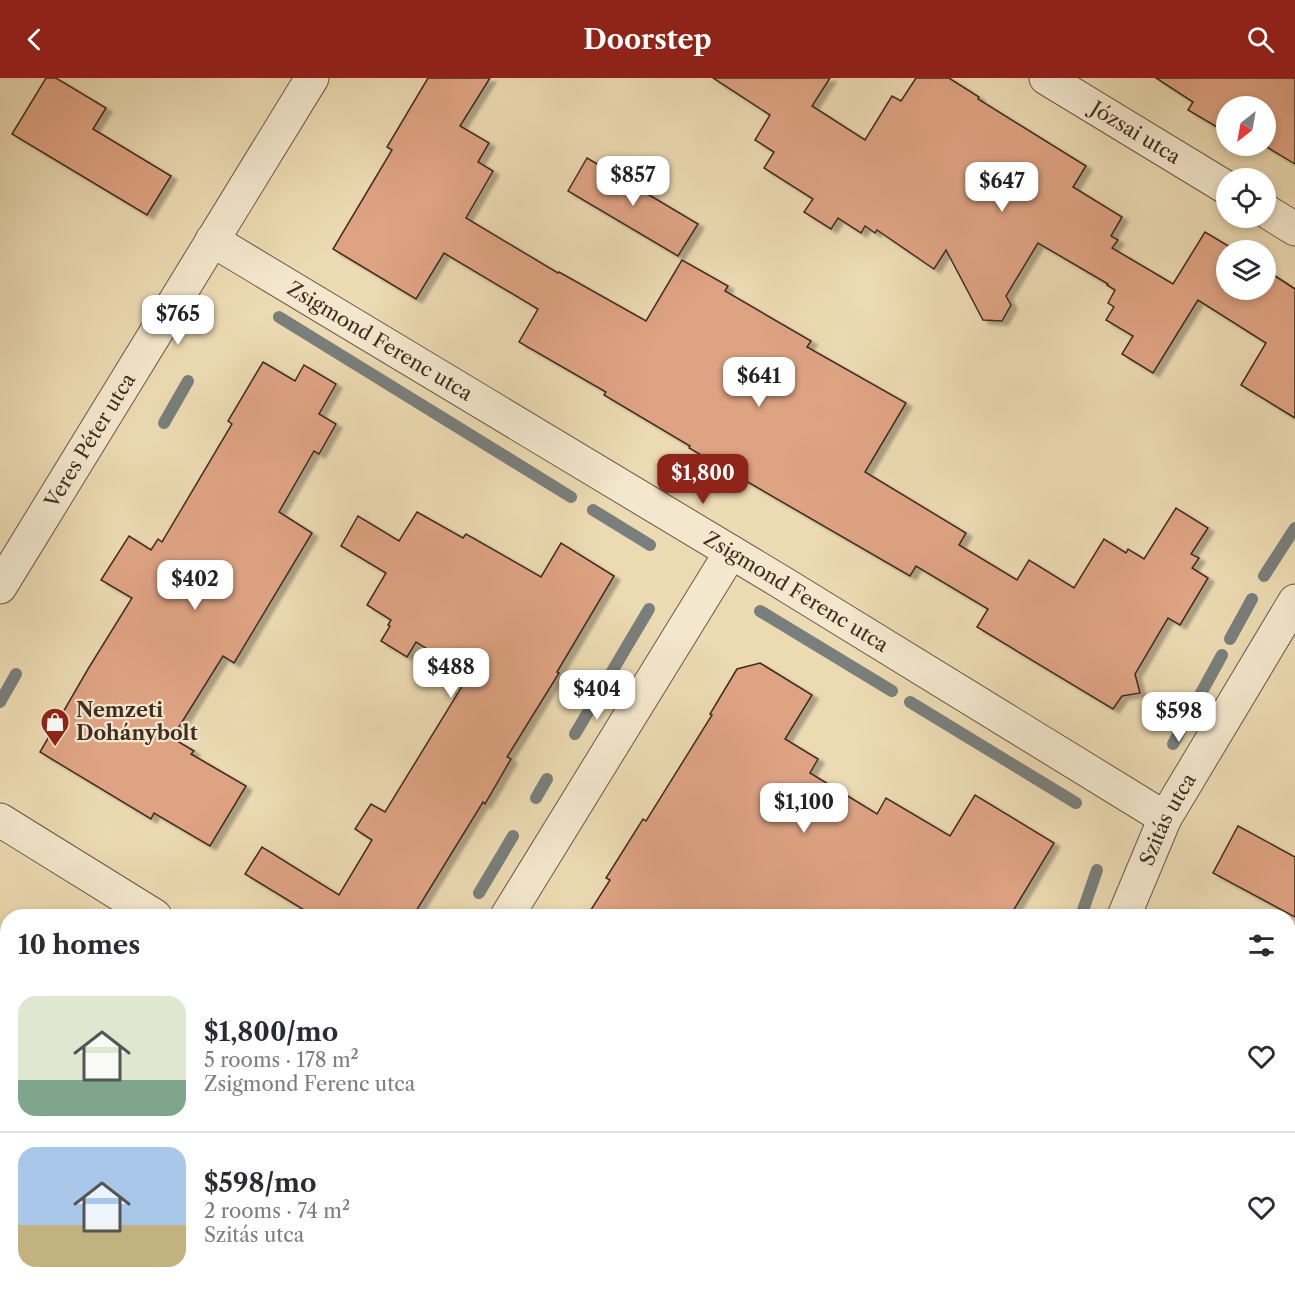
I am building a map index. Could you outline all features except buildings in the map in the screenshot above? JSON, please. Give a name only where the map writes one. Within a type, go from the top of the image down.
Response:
[{"type":"street","name":"Veres Péter utca","points":[[0,587],[312,78]]},
{"type":"street","name":"Józsai utca","points":[[1046,78],[1216,181]]},
{"type":"street","points":[[1276,217],[1295,229]]},
{"type":"street","name":"Zsigmond Ferenc utca","points":[[212,240],[731,552],[1165,818]]},
{"type":"street","points":[[511,909],[731,552]]},
{"type":"street","name":"Szitás utca","points":[[1127,909],[1165,818],[1295,601]]},
{"type":"street","points":[[0,820],[144,909]]},
{"type":"waterway","points":[[279,317],[571,497]]},
{"type":"waterway","points":[[164,423],[188,381]]},
{"type":"waterway","points":[[593,510],[650,545]]},
{"type":"waterway","points":[[1264,576],[1295,528]]},
{"type":"waterway","points":[[1230,639],[1252,599]]},
{"type":"waterway","points":[[575,734],[649,609]]},
{"type":"waterway","points":[[760,611],[892,691]]},
{"type":"waterway","points":[[1173,744],[1222,655]]},
{"type":"waterway","points":[[0,702],[16,674]]},
{"type":"waterway","points":[[910,702],[1076,803]]},
{"type":"waterway","points":[[536,798],[547,779]]},
{"type":"waterway","points":[[479,893],[513,836]]},
{"type":"waterway","points":[[1083,909],[1097,870]]},
{"type":"place","name":"Nemzeti Dohánybolt","points":[[55,748]]}]
